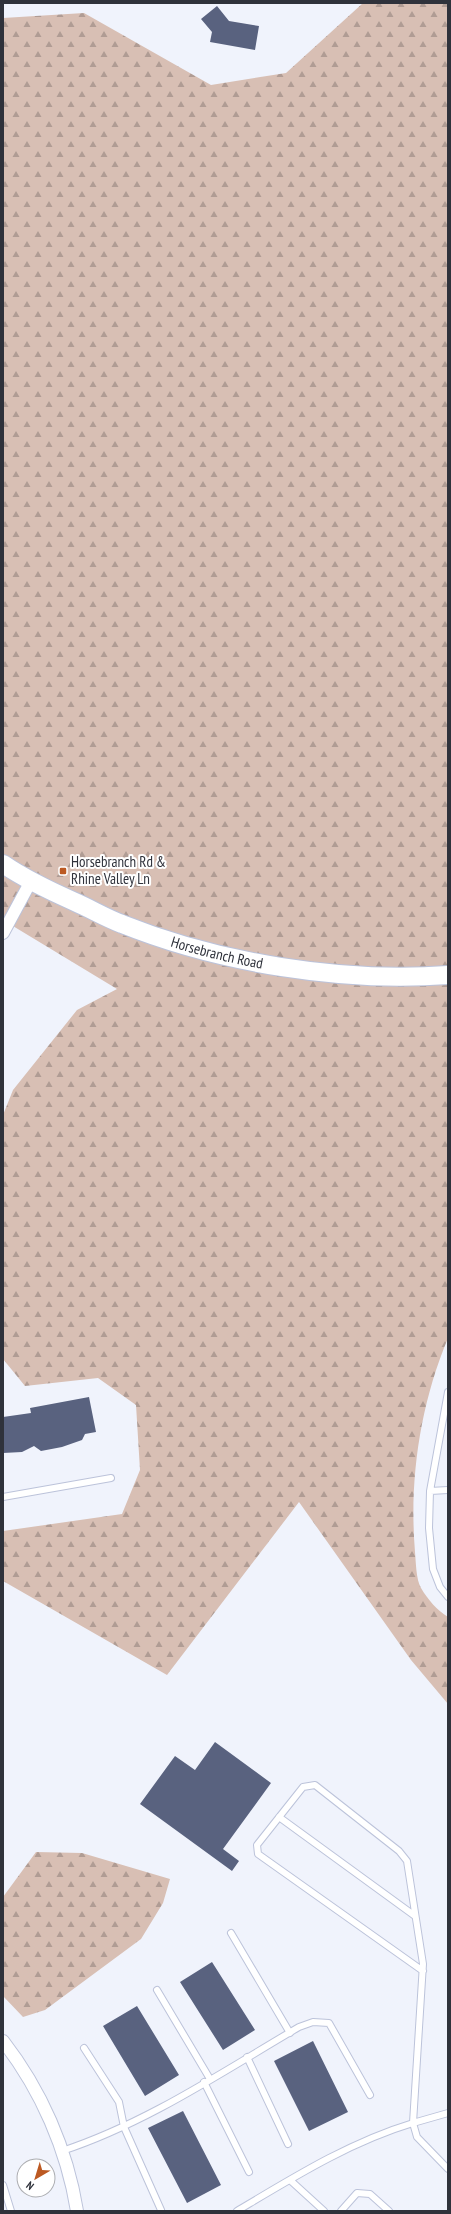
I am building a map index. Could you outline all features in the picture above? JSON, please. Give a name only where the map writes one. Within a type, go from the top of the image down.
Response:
[{"type":"street","name":"Horsebranch Road","points":[[3,864],[31,882],[122,924],[220,954],[294,969],[350,975],[448,975]]},
{"type":"street","points":[[3,933],[31,882]]},
{"type":"street","points":[[3,2041],[18,2061],[44,2106],[62,2151],[77,2211]]},
{"type":"lane","points":[[448,1392],[430,1491],[429,1528],[432,1569],[440,1586],[448,1597]]},
{"type":"lane","points":[[3,1497],[110,1478]]},
{"type":"lane","points":[[430,1491],[448,1490]]},
{"type":"lane","points":[[423,1972],[258,1854],[257,1845],[303,1787],[315,1785],[400,1851],[407,1861],[423,1964],[423,1972],[413,2122],[417,2137],[448,2169]]},
{"type":"lane","points":[[279,1817],[415,1916]]},
{"type":"lane","points":[[231,1933],[290,2033]]},
{"type":"lane","points":[[156,1990],[210,2079]]},
{"type":"lane","points":[[62,2151],[98,2139],[124,2127],[312,2022],[329,2023],[370,2095]]},
{"type":"lane","points":[[84,2048],[119,2102],[124,2127],[161,2210]]},
{"type":"lane","points":[[247,2057],[288,2144]]},
{"type":"lane","points":[[204,2082],[249,2172]]},
{"type":"lane","points":[[237,2211],[290,2180],[368,2138],[413,2122],[448,2113]]},
{"type":"lane","points":[[290,2180],[324,2211]]},
{"type":"lane","points":[[3,2185],[10,2211]]},
{"type":"lane","points":[[341,2211],[357,2193],[370,2194],[389,2211]]},
{"type":"green space","points":[[363,3],[448,3],[448,1338],[438,1363],[430,1390],[419,1443],[415,1470],[414,1525],[416,1566],[419,1584],[433,1604],[448,1617],[448,1704],[411,1660],[299,1502],[167,1675],[3,1581],[3,1531],[122,1514],[140,1470],[136,1405],[98,1378],[25,1386],[3,1359],[3,1115],[13,1090],[77,1010],[117,989],[3,920],[3,18],[84,13],[211,85],[286,73]]},
{"type":"green space","points":[[36,1852],[82,1853],[170,1879],[163,1903],[141,1939],[45,2010],[23,2017],[3,1996],[3,1897]]},
{"type":"building","points":[[217,6],[229,21],[259,26],[255,50],[210,42],[212,32],[201,19]]},
{"type":"building","points":[[89,1397],[96,1432],[85,1434],[82,1440],[62,1447],[41,1451],[34,1446],[22,1452],[3,1453],[3,1417],[31,1413],[30,1408]]},
{"type":"building","points":[[215,1742],[271,1783],[223,1849],[239,1861],[232,1871],[140,1804],[175,1756],[195,1770]]},
{"type":"building","points":[[212,1962],[255,2030],[223,2050],[180,1982]]},
{"type":"building","points":[[137,2006],[179,2075],[145,2096],[103,2026]]},
{"type":"building","points":[[313,2041],[348,2112],[309,2131],[274,2061]]},
{"type":"building","points":[[183,2111],[221,2185],[187,2203],[148,2128]]},
{"type":"place","name":"Horsebranch Rd & Rhine Valley Ln","points":[[63,871]]}]
